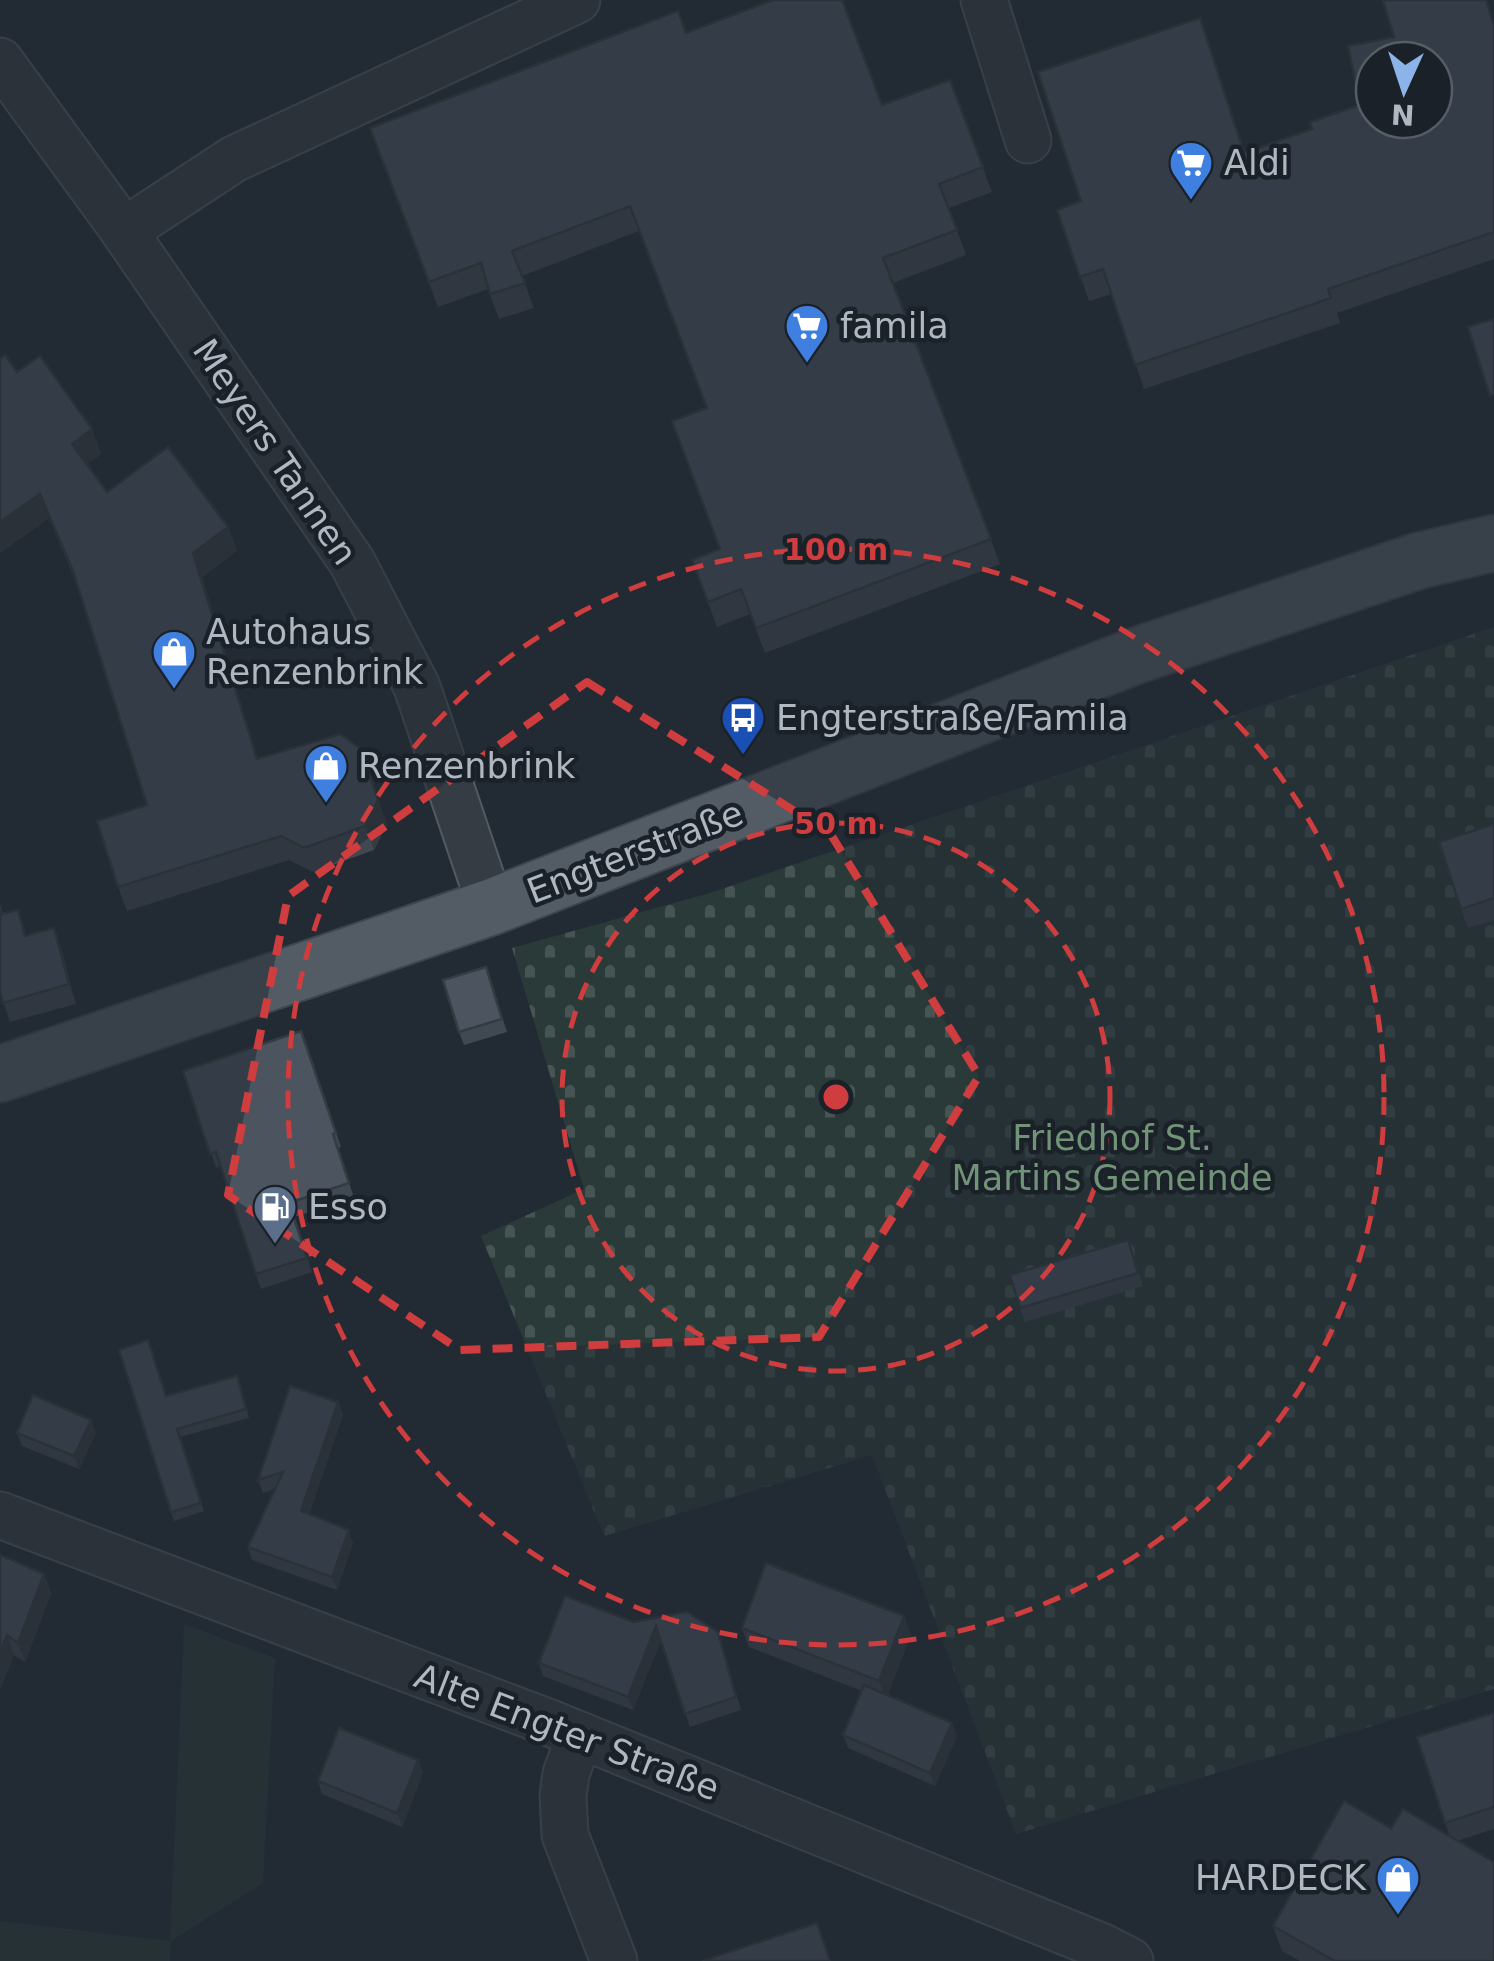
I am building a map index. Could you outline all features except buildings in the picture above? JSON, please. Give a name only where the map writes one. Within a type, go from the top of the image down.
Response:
[{"type":"main road","name":"Engterstraße","points":[[0,1074],[492,908],[1136,656],[1418,561],[1494,542]]},
{"type":"street","points":[[124,231],[234,159],[577,0]]},
{"type":"street","points":[[984,0],[1028,140]]},
{"type":"street","name":"Meyers Tannen","points":[[0,61],[124,231],[352,562],[416,687],[492,908]]},
{"type":"street","name":"Alte Engter Straße","points":[[0,1515],[580,1735],[1130,1961]]},
{"type":"street","points":[[580,1735],[566,1774],[564,1835],[614,1961]]},
{"type":"highlighted area","points":[[587,682],[830,833],[979,1076],[819,1337],[460,1350],[228,1195],[288,896]]},
{"type":"green space","name":"Friedhof St. Martins Gemeinde","points":[[1494,627],[1494,1689],[1016,1834],[872,1455],[604,1536],[481,1236],[584,1189],[512,948],[710,893]]},
{"type":"green space","points":[[184,1624],[275,1658],[263,1883],[171,1941],[170,1961],[0,1961],[0,1921],[170,1941]]},
{"type":"place","name":"Aldi","points":[[1191,201]]},
{"type":"place","name":"famila","points":[[807,364]]},
{"type":"place","name":"Autohaus Renzenbrink","points":[[174,690]]},
{"type":"place","name":"Engterstraße/Famila","points":[[743,756]]},
{"type":"place","name":"Renzenbrink","points":[[326,804]]},
{"type":"place","name":"Esso","points":[[275,1245]]},
{"type":"place","name":"HARDECK","points":[[1398,1916]]}]
